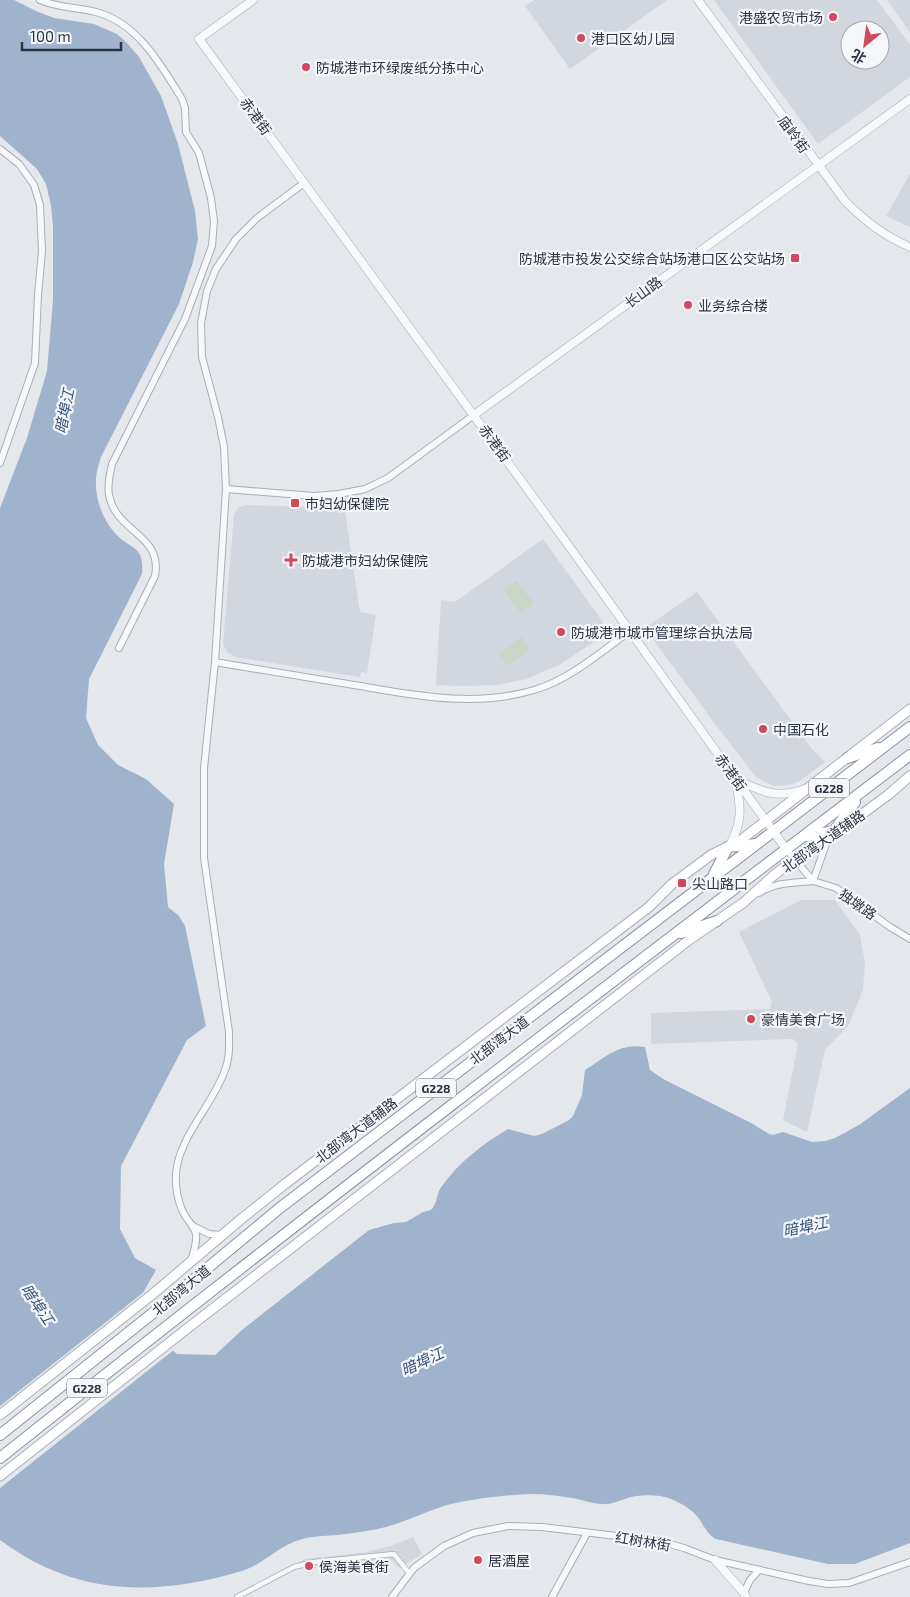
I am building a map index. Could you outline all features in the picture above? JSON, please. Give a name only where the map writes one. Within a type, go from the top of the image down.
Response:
[{"type":"highway","name":"北部湾大道","points":[[0,1434],[163,1305],[281,1207],[910,727]]},
{"type":"highway","points":[[846,758],[886,745]]},
{"type":"highway","name":"北部湾大道","points":[[0,1458],[175,1319],[910,755]]},
{"type":"highway","points":[[804,836],[834,831],[861,793]]},
{"type":"highway","points":[[712,877],[728,847],[757,844]]},
{"type":"highway","points":[[672,936],[717,921]]},
{"type":"main road","name":"北部湾大道辅路","points":[[0,1415],[190,1264],[285,1184],[649,907],[672,884],[711,855],[740,840],[910,709]]},
{"type":"main road","name":"北部湾大道辅路","points":[[0,1476],[689,940],[743,903],[794,859],[834,831],[850,823],[910,776]]},
{"type":"street","points":[[40,0],[62,8],[102,14],[124,24],[142,40],[182,99],[185,108],[186,132],[199,153],[211,198],[214,220],[212,246],[185,319],[118,448],[108,480],[112,506],[121,520],[146,541],[153,550],[156,559],[155,576],[119,648]]},
{"type":"street","name":"赤港街","points":[[253,0],[199,39],[474,415],[786,849]]},
{"type":"street","name":"庙岭街","points":[[698,0],[845,202],[864,221],[886,236],[910,247]]},
{"type":"street","name":"长山路","points":[[474,415],[910,99]]},
{"type":"street","points":[[0,149],[19,164],[34,185],[40,205],[42,251],[35,363],[0,463]]},
{"type":"street","points":[[190,1264],[196,1235],[178,1199],[176,1168],[184,1145],[226,1069],[230,1050],[204,858],[204,768],[215,662],[226,489],[224,447],[202,357],[201,323],[207,291],[216,269],[236,239],[257,218],[304,183]]},
{"type":"street","points":[[226,489],[314,496],[365,489],[388,478],[474,415]]},
{"type":"street","points":[[215,662],[435,698],[497,699],[535,690],[557,680],[585,664],[630,631]]},
{"type":"street","points":[[736,779],[759,790],[778,794],[791,794],[807,788]]},
{"type":"street","points":[[728,847],[739,824],[741,809],[736,779]]},
{"type":"street","points":[[813,881],[826,844],[834,831]]},
{"type":"street","points":[[786,849],[813,881]]},
{"type":"street","points":[[743,903],[767,888],[782,883],[813,881]]},
{"type":"street","name":"独墩路","points":[[813,881],[836,888],[890,927],[910,938]]},
{"type":"street","points":[[193,1226],[209,1234],[223,1235]]},
{"type":"street","name":"红树林街","points":[[392,1597],[408,1573],[444,1546],[474,1533],[508,1526],[542,1527],[658,1541],[692,1550],[715,1560],[828,1584],[848,1584],[910,1562]]},
{"type":"street","points":[[552,1597],[587,1533]]},
{"type":"street","points":[[236,1597],[294,1567],[314,1562],[394,1554],[408,1573]]},
{"type":"street","points":[[715,1560],[745,1595]]},
{"type":"street","points":[[745,1595],[750,1580],[759,1570]]},
{"type":"shaded area","name":"港口区幼儿园","points":[[534,0],[667,0],[570,69],[525,6]]},
{"type":"shaded area","points":[[714,0],[877,0],[910,45],[910,77],[818,144]]},
{"type":"shaded area","points":[[887,0],[910,0],[910,32]]},
{"type":"shaded area","points":[[910,174],[910,227],[886,216]]},
{"type":"shaded area","name":"防城港市妇幼保健院","points":[[245,505],[322,507],[344,505],[360,612],[376,615],[367,673],[361,672],[360,677],[235,657],[227,652],[223,644],[234,515],[238,508]]},
{"type":"shaded area","points":[[543,539],[603,622],[594,642],[559,665],[526,679],[497,685],[436,685],[441,600],[455,602]]},
{"type":"shaded area","points":[[697,592],[812,749],[825,762],[798,782],[790,785],[773,786],[756,777],[645,628]]},
{"type":"shaded area","name":"豪情美食广场","points":[[801,900],[835,900],[860,935],[865,963],[863,990],[848,1026],[825,1050],[807,1132],[783,1120],[798,1044],[793,1039],[651,1044],[651,1013],[770,1009],[772,1002],[739,932]]},
{"type":"shaded area","name":"侯海美食街","points":[[413,1537],[422,1554],[399,1568],[392,1560],[295,1569],[240,1597],[233,1597],[261,1585],[305,1559],[367,1552],[391,1546]]},
{"type":"green space","points":[[516,581],[534,603],[521,613],[504,590]]},
{"type":"green space","points":[[521,637],[530,649],[508,666],[499,654]]},
{"type":"water","name":"暗埠江","points":[[0,0],[14,0],[54,18],[94,24],[117,34],[139,57],[161,96],[178,144],[195,211],[198,239],[193,262],[179,304],[101,457],[96,477],[98,501],[103,514],[114,532],[138,552],[141,557],[142,574],[89,679],[86,718],[98,745],[118,765],[146,779],[174,804],[164,864],[168,907],[179,916],[185,926],[206,1026],[187,1040],[121,1166],[120,1229],[135,1258],[156,1270],[140,1298],[139,1321],[177,1354],[215,1355],[242,1330],[369,1230],[394,1223],[406,1222],[423,1212],[431,1210],[440,1189],[456,1169],[481,1147],[508,1129],[534,1136],[542,1134],[569,1120],[573,1116],[582,1095],[585,1070],[620,1049],[636,1046],[645,1047],[650,1070],[665,1080],[753,1124],[769,1134],[773,1135],[783,1132],[812,1142],[835,1138],[859,1125],[910,1088],[910,1543],[855,1564],[828,1564],[716,1539],[707,1531],[693,1512],[680,1503],[665,1497],[654,1495],[639,1496],[603,1504],[542,1494],[511,1495],[461,1502],[443,1506],[402,1522],[374,1530],[303,1539],[285,1546],[245,1570],[180,1585],[148,1587],[88,1582],[58,1573],[29,1559],[0,1540],[0,508],[27,438],[47,371],[53,300],[53,226],[46,184],[37,169],[0,136]]},
{"type":"pier","points":[[149,1288],[143,1298],[142,1320],[175,1349],[0,1488],[0,1406]]},
{"type":"place","name":"港盛农贸市场","points":[[833,17]]},
{"type":"place","name":"港口区幼儿园","points":[[581,38]]},
{"type":"place","name":"防城港市环绿废纸分拣中心","points":[[306,67]]},
{"type":"place","name":"防城港市投发公交综合站场港口区公交站场","points":[[795,258]]},
{"type":"place","name":"业务综合楼","points":[[688,305]]},
{"type":"place","name":"巿妇幼保健院","points":[[295,503]]},
{"type":"place","name":"防城港市妇幼保健院","points":[[291,560]]},
{"type":"place","name":"防城港市城市管理综合执法局","points":[[561,632]]},
{"type":"place","name":"中国石化","points":[[763,729]]},
{"type":"place","name":"尖山路口","points":[[682,883]]},
{"type":"place","name":"豪情美食广场","points":[[751,1019]]},
{"type":"place","name":"居酒屋","points":[[478,1560]]},
{"type":"place","name":"侯海美食街","points":[[309,1566]]}]
